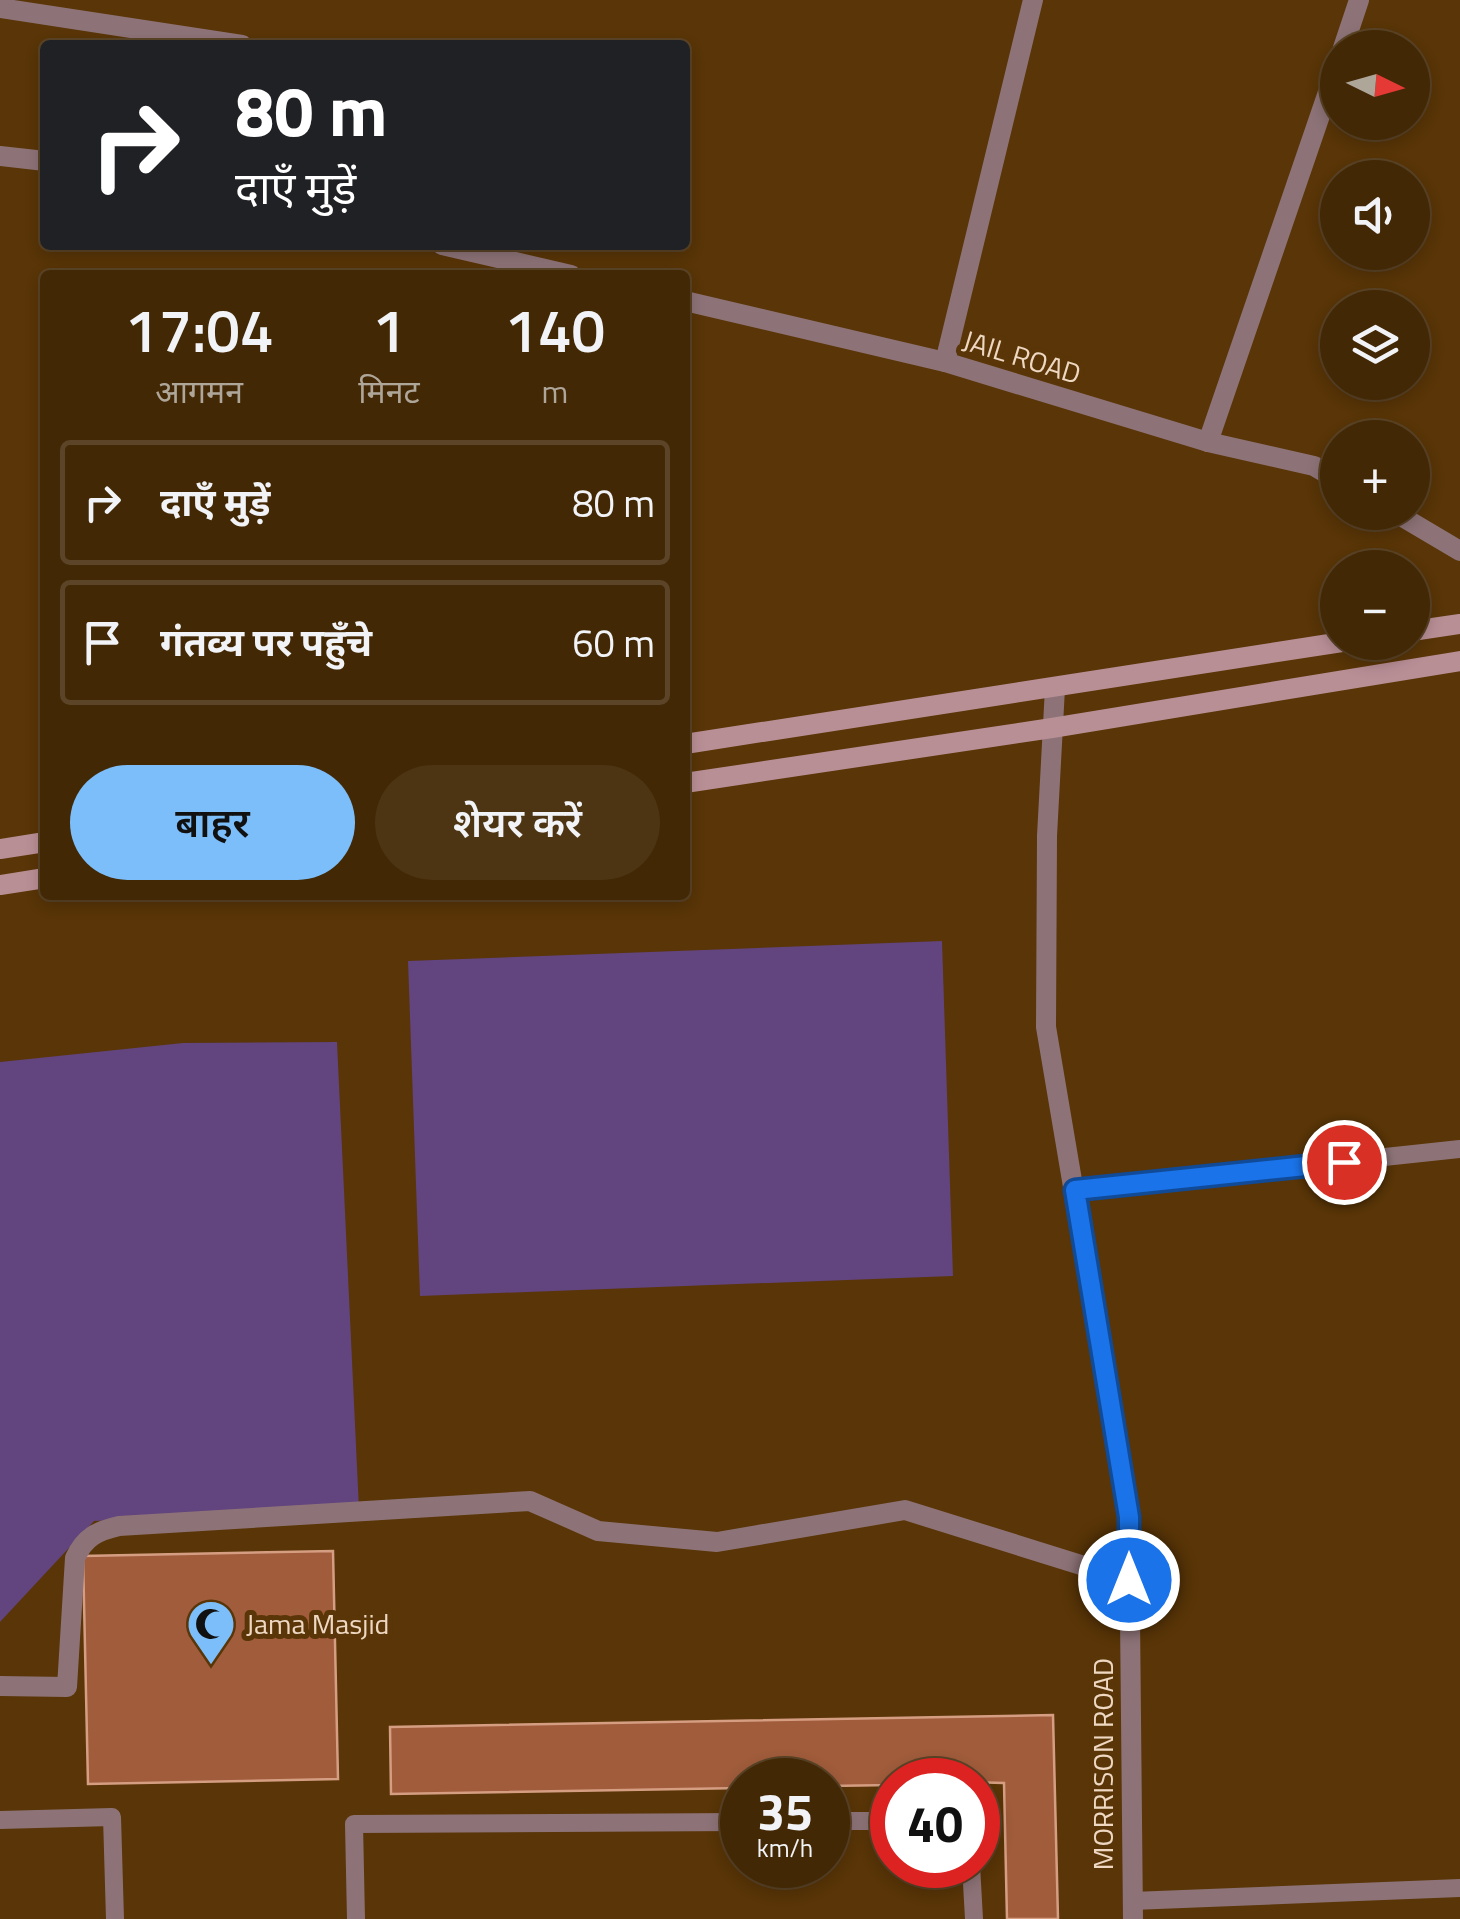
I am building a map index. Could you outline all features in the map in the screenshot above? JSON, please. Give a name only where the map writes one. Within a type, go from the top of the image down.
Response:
[{"type":"main road","points":[[1430,628],[1460,624]]},
{"type":"main road","points":[[690,743],[1320,646]]},
{"type":"main road","points":[[690,782],[1460,661]]},
{"type":"main road","points":[[0,849],[40,843]]},
{"type":"main road","points":[[0,885],[40,879]]},
{"type":"street","points":[[945,362],[1032,0]]},
{"type":"street","points":[[1349,30],[1359,0]]},
{"type":"street","points":[[0,8],[114,35],[178,40]]},
{"type":"street","points":[[1208,442],[1320,115]]},
{"type":"street","points":[[0,156],[40,160]]},
{"type":"street","points":[[464,250],[550,270]]},
{"type":"street","name":"JAIL ROAD","points":[[690,302],[945,362],[1208,442],[1320,470]]},
{"type":"street","points":[[1425,530],[1460,550]]},
{"type":"street","name":"MORRISON ROAD","points":[[1054,688],[1046,836],[1046,1027],[1129,1517],[1133,1910]]},
{"type":"street","points":[[0,1686],[67,1687],[75,1558],[83,1542],[100,1530],[119,1526],[530,1501],[598,1532],[717,1542],[906,1510],[1129,1580]]},
{"type":"lane","points":[[1075,1190],[1460,1150]]},
{"type":"lane","points":[[0,1820],[112,1817],[114,1919]]},
{"type":"lane","points":[[356,1919],[354,1824],[720,1822]]},
{"type":"lane","points":[[972,1888],[974,1919]]},
{"type":"lane","points":[[1133,1910],[1460,1888]]},
{"type":"shaded area","points":[[942,941],[953,1276],[420,1296],[408,961]]},
{"type":"shaded area","points":[[337,1042],[359,1509],[94,1521],[0,1622],[0,1062],[183,1043]]},
{"type":"building","name":"Jama Masjid","points":[[333,1551],[338,1779],[88,1784],[83,1556]]},
{"type":"building","points":[[1053,1715],[1058,1919],[1007,1919],[1000,1758],[870,1758],[870,1785],[850,1786],[850,1758],[720,1758],[720,1788],[391,1794],[390,1727]]},
{"type":"place","name":"Jama Masjid","points":[[211,1666]]},
{"type":"route","points":[[1129,1580],[1129,1517],[1075,1190],[1344,1162]]}]
